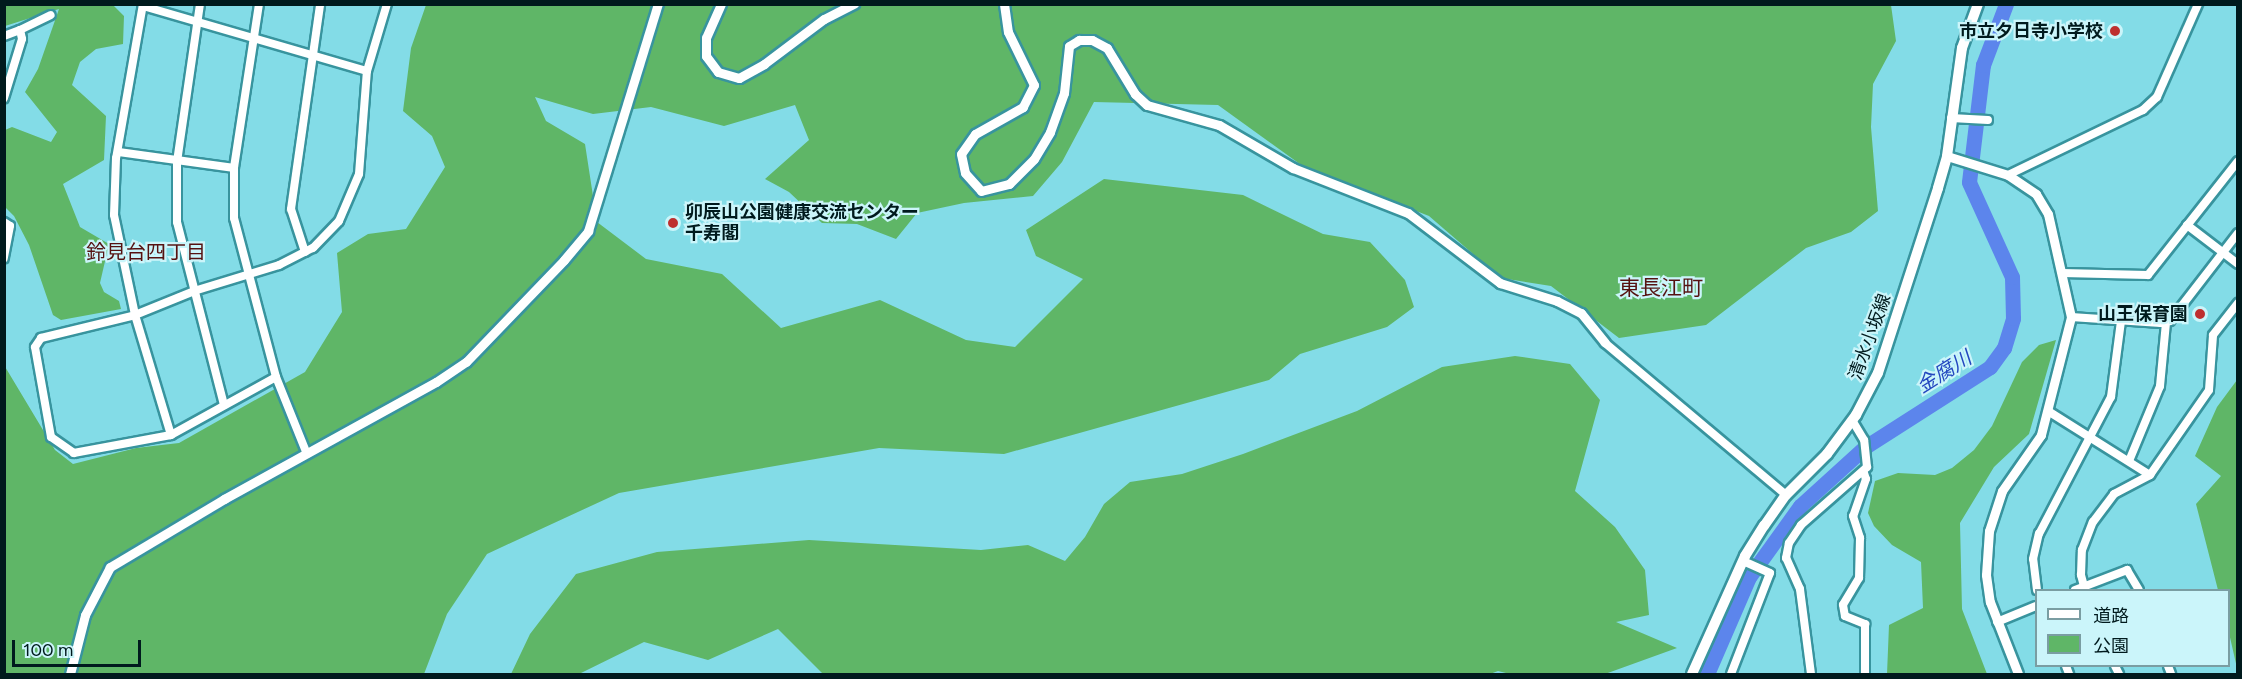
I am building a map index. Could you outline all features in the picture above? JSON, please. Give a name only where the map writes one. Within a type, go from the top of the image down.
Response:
[{"type":"main road","name":"清水小坂線","points":[[1692,675],[1745,559],[1786,495],[1827,454],[1852,420],[1878,373],[1952,157],[1962,48],[1978,4]]},
{"type":"street","points":[[200,4],[177,160],[177,222],[224,405]]},
{"type":"street","points":[[259,4],[234,168],[234,218],[276,377],[307,454]]},
{"type":"street","points":[[305,252],[291,209],[320,4]]},
{"type":"street","points":[[276,377],[171,435],[74,453],[51,437],[35,347],[41,338],[135,315],[194,291],[249,275],[305,252],[339,221],[350,204],[361,165],[367,71],[387,4]]},
{"type":"street","points":[[70,675],[85,615],[110,567],[409,398],[466,362],[588,231],[658,4]]},
{"type":"street","points":[[721,4],[706,38],[706,56],[718,72],[739,78],[764,64],[824,19],[854,4]]},
{"type":"street","points":[[1004,4],[1008,32],[1034,84],[1023,106],[975,134],[961,154],[965,173],[981,191],[1009,184],[1034,159],[1050,132],[1064,93],[1069,46],[1079,40],[1092,40],[1107,48],[1135,94],[1147,105],[1218,125],[1293,168],[1408,213],[1500,283],[1557,301],[1581,313],[1605,343],[1786,495]]},
{"type":"street","points":[[2008,175],[2132,115],[2157,98],[2199,4]]},
{"type":"street","points":[[171,435],[135,315],[114,215],[119,152],[136,25],[143,5],[255,40],[367,71]]},
{"type":"street","points":[[4,36],[51,15]]},
{"type":"street","points":[[4,98],[22,39],[20,30]]},
{"type":"street","points":[[1955,118],[1988,120]]},
{"type":"street","points":[[119,152],[234,168]]},
{"type":"street","points":[[1952,157],[2008,175],[2036,194],[2048,214],[2071,317],[2041,435],[2002,491],[1989,531],[1986,575],[1997,622],[2018,675]]},
{"type":"street","points":[[2062,273],[2148,275],[2238,161]]},
{"type":"street","points":[[4,222],[10,226],[4,258]]},
{"type":"street","points":[[2187,225],[2238,264]]},
{"type":"street","points":[[2129,461],[2160,386],[2166,322],[2238,233]]},
{"type":"street","points":[[2138,589],[2127,570],[2085,589],[2082,550],[2093,522],[2114,494],[2150,474],[2209,390],[2213,335],[2238,303]]},
{"type":"street","points":[[2071,317],[2166,322]]},
{"type":"street","points":[[2037,589],[2033,560],[2039,534],[2091,437],[2115,383],[2121,321]]},
{"type":"street","points":[[2048,411],[2150,474]]},
{"type":"street","points":[[1852,420],[1864,440],[1866,479],[1853,516],[1860,538],[1859,578],[1843,605],[1845,616],[1865,624],[1868,631],[1865,675]]},
{"type":"street","points":[[1811,675],[1800,589],[1786,558],[1789,543],[1801,525],[1865,470]]},
{"type":"street","points":[[1731,675],[1770,573],[1745,559]]},
{"type":"street","points":[[1997,622],[2035,607]]},
{"type":"green space","points":[[113,5],[124,16],[123,44],[96,49],[80,62],[72,85],[106,116],[104,160],[63,184],[80,227],[109,244],[100,283],[104,292],[119,301],[121,309],[61,320],[53,315],[29,245],[14,216],[5,207],[5,130],[12,127],[51,142],[57,132],[25,92],[38,69],[59,9],[5,26],[4,6]]},
{"type":"green space","points":[[426,5],[1891,5],[1896,41],[1873,84],[1871,127],[1878,211],[1851,232],[1806,248],[1706,325],[1619,338],[1551,286],[1501,278],[1429,216],[1304,167],[1218,105],[1094,102],[1062,162],[1033,196],[964,203],[917,213],[896,239],[857,224],[822,223],[789,192],[765,179],[809,140],[795,105],[724,126],[651,107],[593,114],[535,97],[546,121],[585,144],[597,222],[646,259],[722,274],[781,328],[880,300],[966,340],[1015,347],[1083,279],[1036,256],[1026,230],[1104,179],[1243,195],[1323,234],[1370,242],[1405,280],[1414,307],[1387,327],[1300,354],[1269,380],[1004,454],[879,448],[619,493],[487,554],[447,614],[424,674],[5,674],[4,365],[55,450],[73,464],[136,448],[179,443],[305,372],[342,312],[337,253],[368,234],[406,229],[445,167],[432,136],[403,111],[411,48]]},
{"type":"green space","points":[[2056,340],[2029,434],[1994,467],[1960,523],[1962,609],[1987,674],[1887,674],[1889,625],[1923,608],[1921,562],[1892,545],[1874,526],[1868,513],[1875,481],[1898,473],[1935,475],[1952,468],[1974,450],[1992,426],[2022,362],[2039,345]]},
{"type":"green space","points":[[1515,356],[1570,364],[1600,400],[1575,491],[1615,527],[1645,570],[1649,615],[1616,622],[1677,648],[1605,674],[1510,674],[1498,671],[1490,674],[823,674],[778,629],[708,660],[644,642],[579,674],[511,674],[530,634],[576,574],[657,552],[809,540],[981,550],[1028,545],[1065,561],[1085,537],[1104,504],[1130,482],[1182,474],[1243,454],[1357,411],[1442,367]]},
{"type":"green space","points":[[2237,380],[2237,668],[2230,637],[2230,589],[2218,589],[2196,504],[2221,476],[2195,456],[2217,407]]},
{"type":"waterway","name":"金腐川","points":[[1707,674],[1749,577],[1800,506],[1865,447],[1990,367],[2004,348],[2013,318],[2012,277],[1969,182],[1983,65],[2006,4]]},
{"type":"place","name":"市立夕日寺小学校","points":[[2115,31]]},
{"type":"place","name":"卯辰山公園健康交流センター 千寿閣","points":[[673,223]]},
{"type":"place","name":"山王保育園","points":[[2200,314]]},
{"type":"district","name":"鈴見台四丁目","points":[[146,252]]},
{"type":"district","name":"東長江町","points":[[1661,288]]}]
